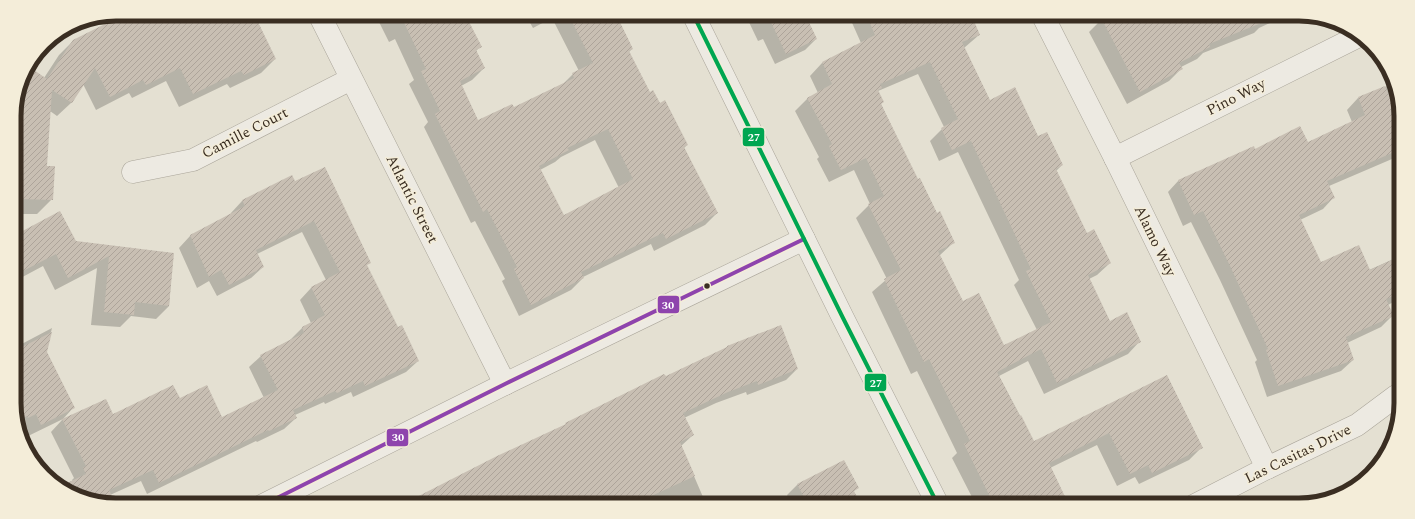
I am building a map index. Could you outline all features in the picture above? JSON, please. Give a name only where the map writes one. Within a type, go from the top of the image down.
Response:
[{"type":"street","name":"Atlantic Street","points":[[323,21],[504,384]]},
{"type":"street","points":[[696,21],[934,498]]},
{"type":"street","name":"Alamo Way","points":[[1046,21],[1115,158],[1267,468]]},
{"type":"street","name":"Pino Way","points":[[1115,158],[1353,39]]},
{"type":"street","name":"Camille Court","points":[[133,172],[193,160],[352,79]]},
{"type":"street","points":[[276,498],[504,384],[804,239]]},
{"type":"street","name":"Las Casitas Drive","points":[[1209,498],[1357,425],[1394,397]]},
{"type":"building","points":[[111,21],[257,21],[276,59],[244,75],[241,71],[193,94],[180,68],[146,85],[143,80],[110,97],[95,68],[72,103],[52,90],[47,166],[55,166],[53,200],[21,199],[21,110],[24,92],[34,70],[47,79],[73,40]]},
{"type":"building","points":[[403,21],[469,21],[482,47],[476,50],[485,68],[460,81],[478,120],[512,104],[514,107],[574,78],[572,73],[593,63],[572,21],[619,21],[633,49],[629,51],[650,92],[653,90],[660,103],[665,100],[688,145],[684,147],[718,213],[666,239],[663,233],[581,272],[584,278],[531,305],[514,269],[517,267],[487,209],[483,212],[435,114],[440,111],[421,71],[426,69]],"holes":[[[608,129],[633,179],[564,215],[539,166],[569,150],[567,148]]]},
{"type":"building","points":[[770,21],[808,21],[817,39],[786,54]]},
{"type":"building","points":[[869,21],[974,21],[980,35],[962,42],[990,100],[1015,87],[1038,136],[1047,132],[1063,165],[1056,169],[1087,233],[1094,229],[1111,263],[1088,275],[1110,321],[1127,312],[1141,342],[1057,383],[1041,349],[997,372],[1020,416],[1021,415],[1034,441],[1167,375],[1203,448],[1152,473],[1148,465],[1130,474],[1109,433],[1049,463],[1066,498],[991,498],[964,444],[970,441],[929,359],[924,362],[884,279],[901,270],[868,204],[884,196],[866,158],[841,170],[829,146],[832,144],[807,98],[832,84],[822,62],[875,35]],"holes":[[[930,62],[958,119],[941,128],[952,150],[971,141],[1031,269],[1026,271],[1051,322],[1004,345],[979,293],[963,301],[938,251],[955,243],[940,211],[937,213],[920,178],[918,179],[881,104],[884,102],[878,90],[882,88],[880,84]]]},
{"type":"building","points":[[1103,21],[1266,21],[1209,44],[1210,47],[1179,63],[1183,69],[1140,92]]},
{"type":"building","points":[[1385,86],[1393,105],[1394,152],[1327,181],[1335,198],[1299,215],[1321,262],[1359,245],[1370,270],[1394,259],[1394,296],[1386,299],[1394,316],[1346,337],[1354,360],[1278,386],[1266,350],[1268,349],[1231,268],[1203,211],[1194,215],[1178,180],[1254,146],[1255,149],[1300,126],[1308,142],[1365,115],[1358,97]]},
{"type":"building","points":[[325,167],[371,263],[367,265],[398,327],[402,325],[419,361],[365,386],[363,381],[337,393],[335,391],[293,410],[297,418],[269,431],[268,430],[159,483],[153,470],[109,490],[113,498],[92,495],[66,484],[86,474],[83,468],[86,466],[62,419],[106,399],[113,414],[173,385],[180,398],[207,385],[222,417],[278,390],[260,355],[304,333],[302,327],[325,315],[311,287],[340,272],[314,221],[256,250],[264,267],[229,285],[221,270],[209,277],[190,235],[245,206],[242,200],[292,175],[295,181]]},
{"type":"building","points":[[60,211],[76,241],[174,253],[169,306],[135,302],[134,315],[104,312],[109,256],[68,278],[56,254],[23,271],[21,267],[21,232]]},
{"type":"building","points":[[781,325],[798,369],[758,385],[757,381],[728,392],[683,413],[694,435],[680,442],[695,476],[647,498],[415,498],[664,374],[666,376],[727,346]]},
{"type":"building","points":[[52,332],[47,352],[75,408],[41,425],[36,414],[28,418],[27,416],[23,418],[21,403],[21,348]]},
{"type":"building","points":[[844,460],[859,488],[854,491],[858,498],[804,498],[797,484]]},
{"type":"transit line","name":"27","points":[[696,21],[843,318],[934,498]]},
{"type":"transit line","name":"30","points":[[277,498],[505,384],[804,239]]}]
